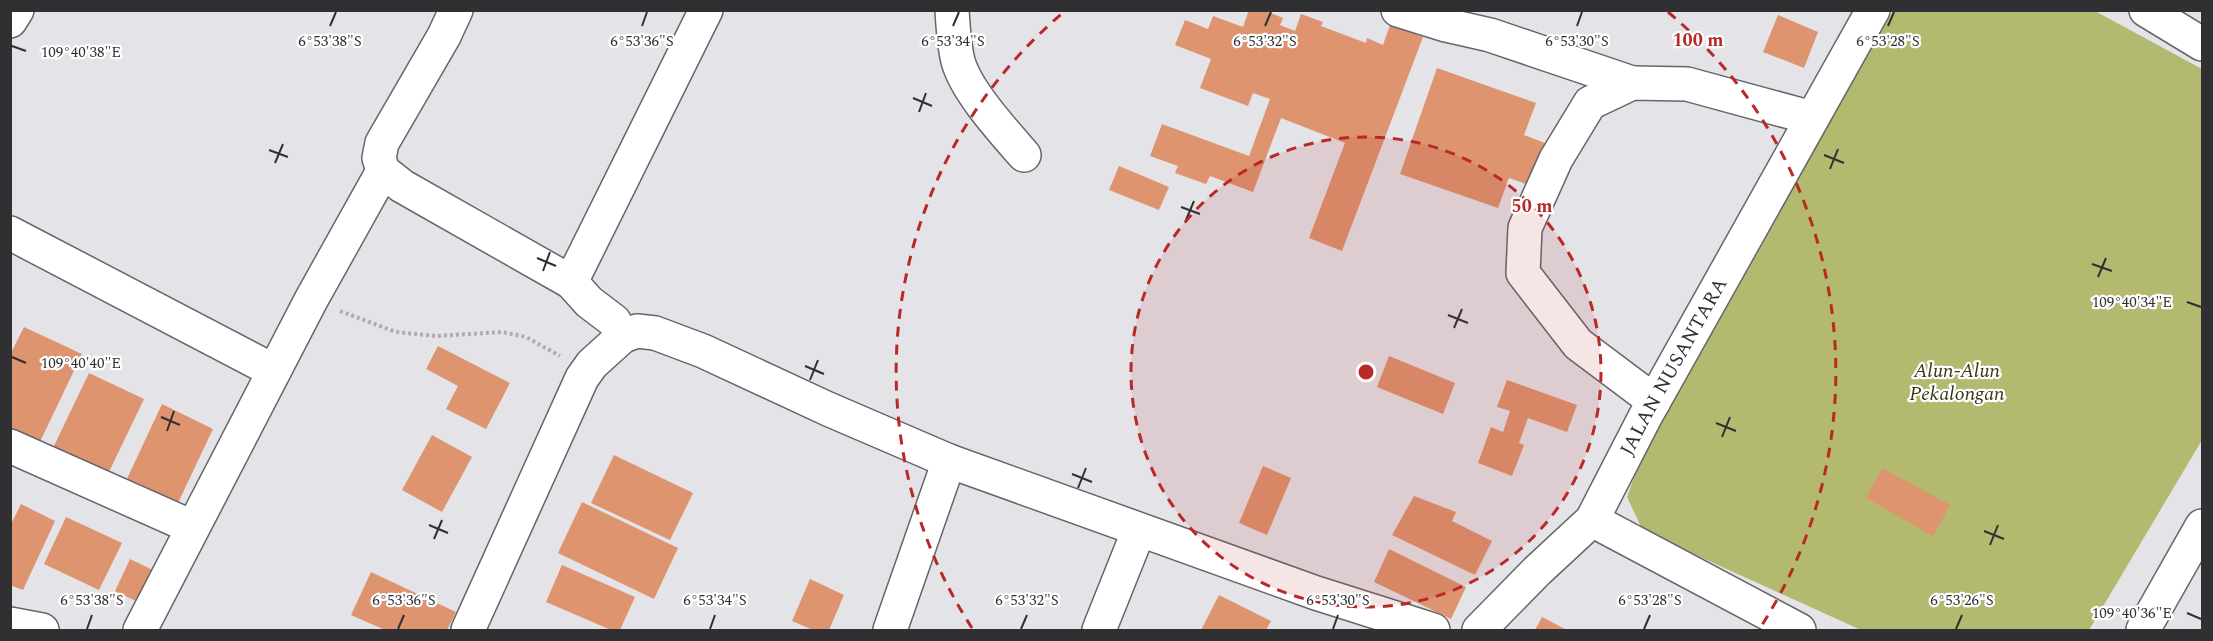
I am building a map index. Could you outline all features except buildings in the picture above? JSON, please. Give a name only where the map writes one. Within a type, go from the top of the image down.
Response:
[{"type":"street","points":[[10,21],[17,10]]},
{"type":"street","points":[[456,10],[444,36],[382,143],[379,158],[383,171],[402,186],[446,213],[570,282],[589,302],[614,321],[623,336]]},
{"type":"street","points":[[570,282],[706,10]]},
{"type":"street","points":[[952,10],[958,62],[971,87],[1024,155]]},
{"type":"street","points":[[1398,10],[1446,25],[1490,35],[1632,83],[1687,84],[1812,118]]},
{"type":"street","name":"JALAN NUSANTARA","points":[[1479,630],[1537,571],[1592,520],[1654,401],[1873,10]]},
{"type":"street","points":[[2146,10],[2202,42]]},
{"type":"street","points":[[1632,83],[1590,103],[1556,159],[1525,228],[1523,273],[1578,344],[1654,401]]},
{"type":"street","points":[[140,630],[311,300],[383,171]]},
{"type":"street","points":[[10,233],[274,371]]},
{"type":"street","points":[[468,630],[582,378],[592,364],[623,336],[638,331],[655,333],[703,351],[828,409],[949,460],[1316,593],[1433,630]]},
{"type":"street","points":[[10,446],[192,526]]},
{"type":"street","points":[[890,630],[949,460]]},
{"type":"street","points":[[1592,520],[1799,630]]},
{"type":"street","points":[[2143,630],[2202,526]]},
{"type":"street","points":[[1099,630],[1139,530]]},
{"type":"street","points":[[10,624],[42,630]]},
{"type":"path","points":[[311,300],[396,332],[436,336],[502,332],[526,337],[566,359],[582,378]]},
{"type":"green space","name":"Alun-Alun Pekalongan","points":[[1893,11],[2095,11],[2202,69],[2202,440],[2089,630],[1861,630],[1643,531],[1627,497],[1649,436]]}]
